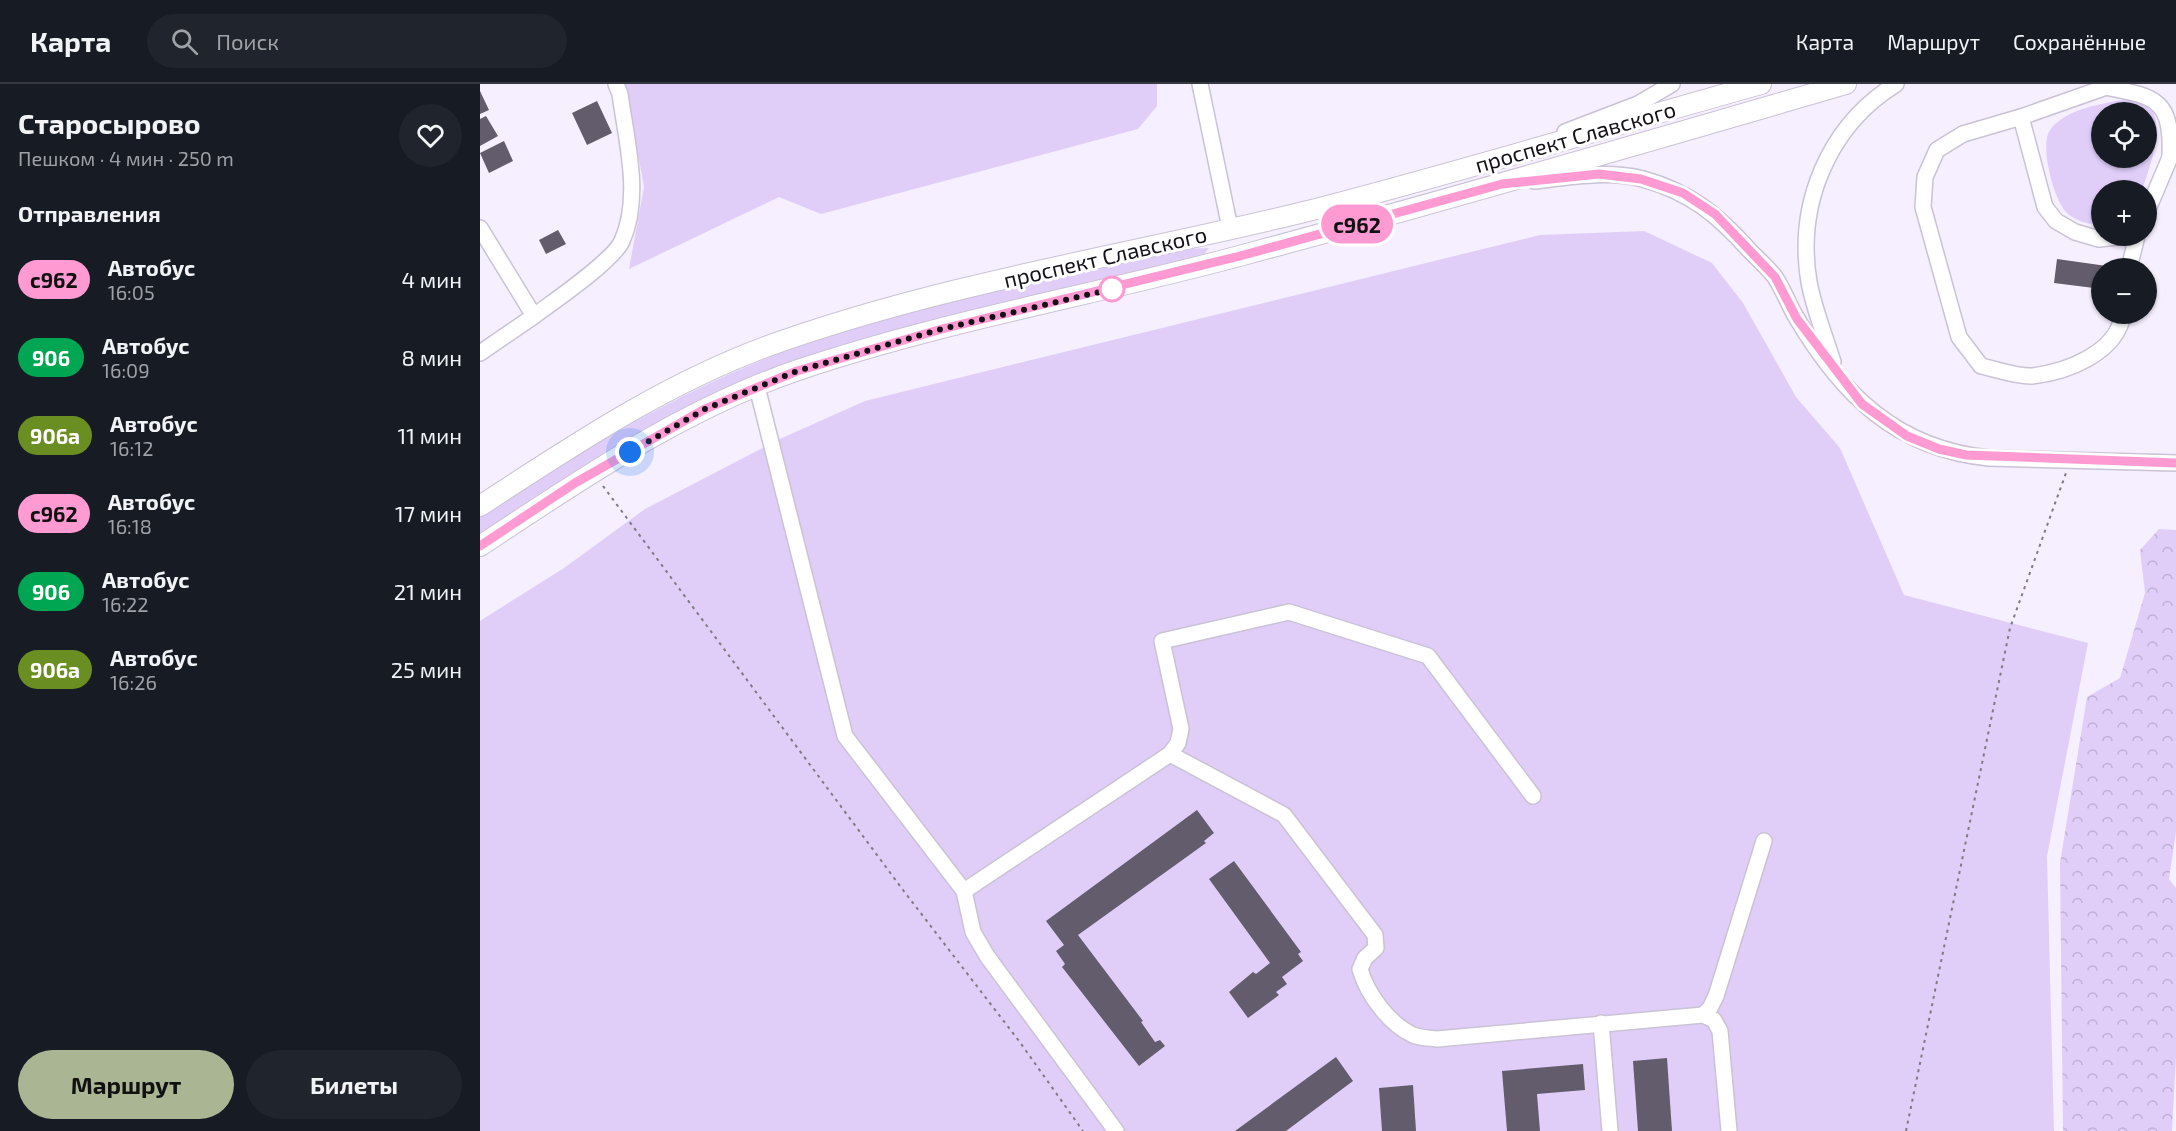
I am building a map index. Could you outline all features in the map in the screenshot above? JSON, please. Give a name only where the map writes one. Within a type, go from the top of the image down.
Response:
[{"type":"main road","name":"проспект Славского","points":[[480,506],[555,457],[687,381],[782,340],[930,297],[1308,211],[1761,84]]},
{"type":"main road","name":"проспект Славского","points":[[480,546],[593,472],[705,409],[797,371],[942,329],[1229,259],[1502,184],[1846,84]]},
{"type":"street","points":[[480,353],[591,273],[622,243],[630,213],[630,175],[620,94],[616,84]]},
{"type":"street","points":[[1200,84],[1230,228]]},
{"type":"street","points":[[1497,158],[1638,104],[1672,84]]},
{"type":"street","points":[[1836,373],[1809,284],[1805,245],[1810,202],[1835,143],[1854,119],[1896,84]]},
{"type":"street","points":[[2119,324],[2111,342],[2085,361],[2031,376],[1981,366],[1959,337],[1923,207],[1925,177],[1937,150],[1963,134],[2110,86],[2151,97],[2162,107],[2169,123],[2173,149],[2157,188]]},
{"type":"street","points":[[2020,117],[2045,207],[2056,221],[2075,232],[2091,237]]},
{"type":"street","points":[[1502,184],[1599,174],[1641,179],[1683,193],[1715,214],[1775,277],[1797,319],[1836,373],[1862,404],[1889,425],[1939,449],[1989,458],[2176,463]]},
{"type":"street","points":[[480,228],[534,316]]},
{"type":"street","points":[[757,387],[845,736],[964,891],[973,932],[987,956],[1116,1131]]},
{"type":"street","points":[[964,891],[1170,754],[1178,743],[1181,729],[1162,641],[1288,612],[1428,656],[1533,796]]},
{"type":"street","points":[[1170,754],[1284,815],[1375,935],[1376,948],[1365,958],[1360,969],[1364,983],[1395,1024],[1416,1036],[1437,1039],[1702,1015],[1714,1020],[1720,1030],[1729,1131]]},
{"type":"street","points":[[1702,1015],[1710,1008],[1716,996],[1764,841]]},
{"type":"street","points":[[1601,1023],[1610,1131]]},
{"type":"path","points":[[1906,1131],[2010,628],[2068,468]]},
{"type":"path","points":[[593,472],[903,890],[1019,1041],[1083,1131]]},
{"type":"green space","points":[[625,84],[1157,84],[1157,106],[1138,129],[821,214],[779,197],[629,269],[644,187]]},
{"type":"green space","points":[[2127,99],[2142,102],[2112,102]]},
{"type":"green space","points":[[2091,106],[2091,168],[2150,168],[2145,180],[2091,180],[2091,224],[2075,219],[2062,207],[2053,185],[2046,148],[2050,130],[2057,123]]},
{"type":"green space","points":[[1644,231],[1712,263],[1743,303],[1796,397],[1840,448],[1904,595],[2088,643],[2047,856],[2054,1131],[480,1131],[480,621],[564,568],[645,509],[782,438],[865,401],[1540,235]]},
{"type":"green space","points":[[1209,248],[1204,254],[940,320],[796,366],[480,537],[480,517],[591,447],[667,404],[786,351],[934,305],[1186,249]]},
{"type":"green space","points":[[2159,529],[2176,530],[2176,832],[2169,879],[2176,888],[2176,1056],[2172,1131],[2063,1131],[2060,863],[2087,697],[2120,678],[2145,593],[2140,550]]},
{"type":"building","points":[[480,91],[489,110],[480,114]]},
{"type":"building","points":[[597,101],[612,133],[587,145],[572,113]]},
{"type":"building","points":[[486,116],[498,136],[480,146],[480,119]]},
{"type":"building","points":[[504,141],[513,161],[489,173],[480,153]]},
{"type":"building","points":[[558,230],[566,244],[546,254],[539,240]]},
{"type":"building","points":[[2057,259],[2091,264],[2091,288],[2054,283]]},
{"type":"building","points":[[1197,810],[1214,833],[1204,841],[1206,843],[1078,935],[1143,1021],[1141,1022],[1155,1042],[1160,1040],[1165,1046],[1139,1066],[1062,967],[1065,964],[1056,951],[1064,945],[1046,921]]},
{"type":"building","points":[[1234,861],[1301,952],[1298,954],[1303,961],[1282,977],[1287,984],[1276,992],[1279,995],[1248,1018],[1229,992],[1253,972],[1256,974],[1270,963],[1209,879]]},
{"type":"building","points":[[1336,1057],[1353,1081],[1286,1131],[1235,1131]]},
{"type":"building","points":[[1667,1058],[1672,1131],[1638,1131],[1633,1061]]},
{"type":"building","points":[[1583,1064],[1585,1090],[1537,1094],[1540,1131],[1507,1131],[1502,1071]]},
{"type":"building","points":[[1413,1085],[1416,1131],[1382,1131],[1379,1088]]},
{"type":"bus line","name":"с962","points":[[480,546],[575,483],[705,409],[797,371],[942,329],[1240,256],[1502,184],[1599,174],[1641,179],[1683,193],[1715,214],[1775,277],[1797,319],[1847,388],[1862,404],[1907,436],[1939,449],[1989,458],[2176,463]]},
{"type":"route","points":[[630,452],[705,409],[797,371],[942,329],[1112,289]]}]
